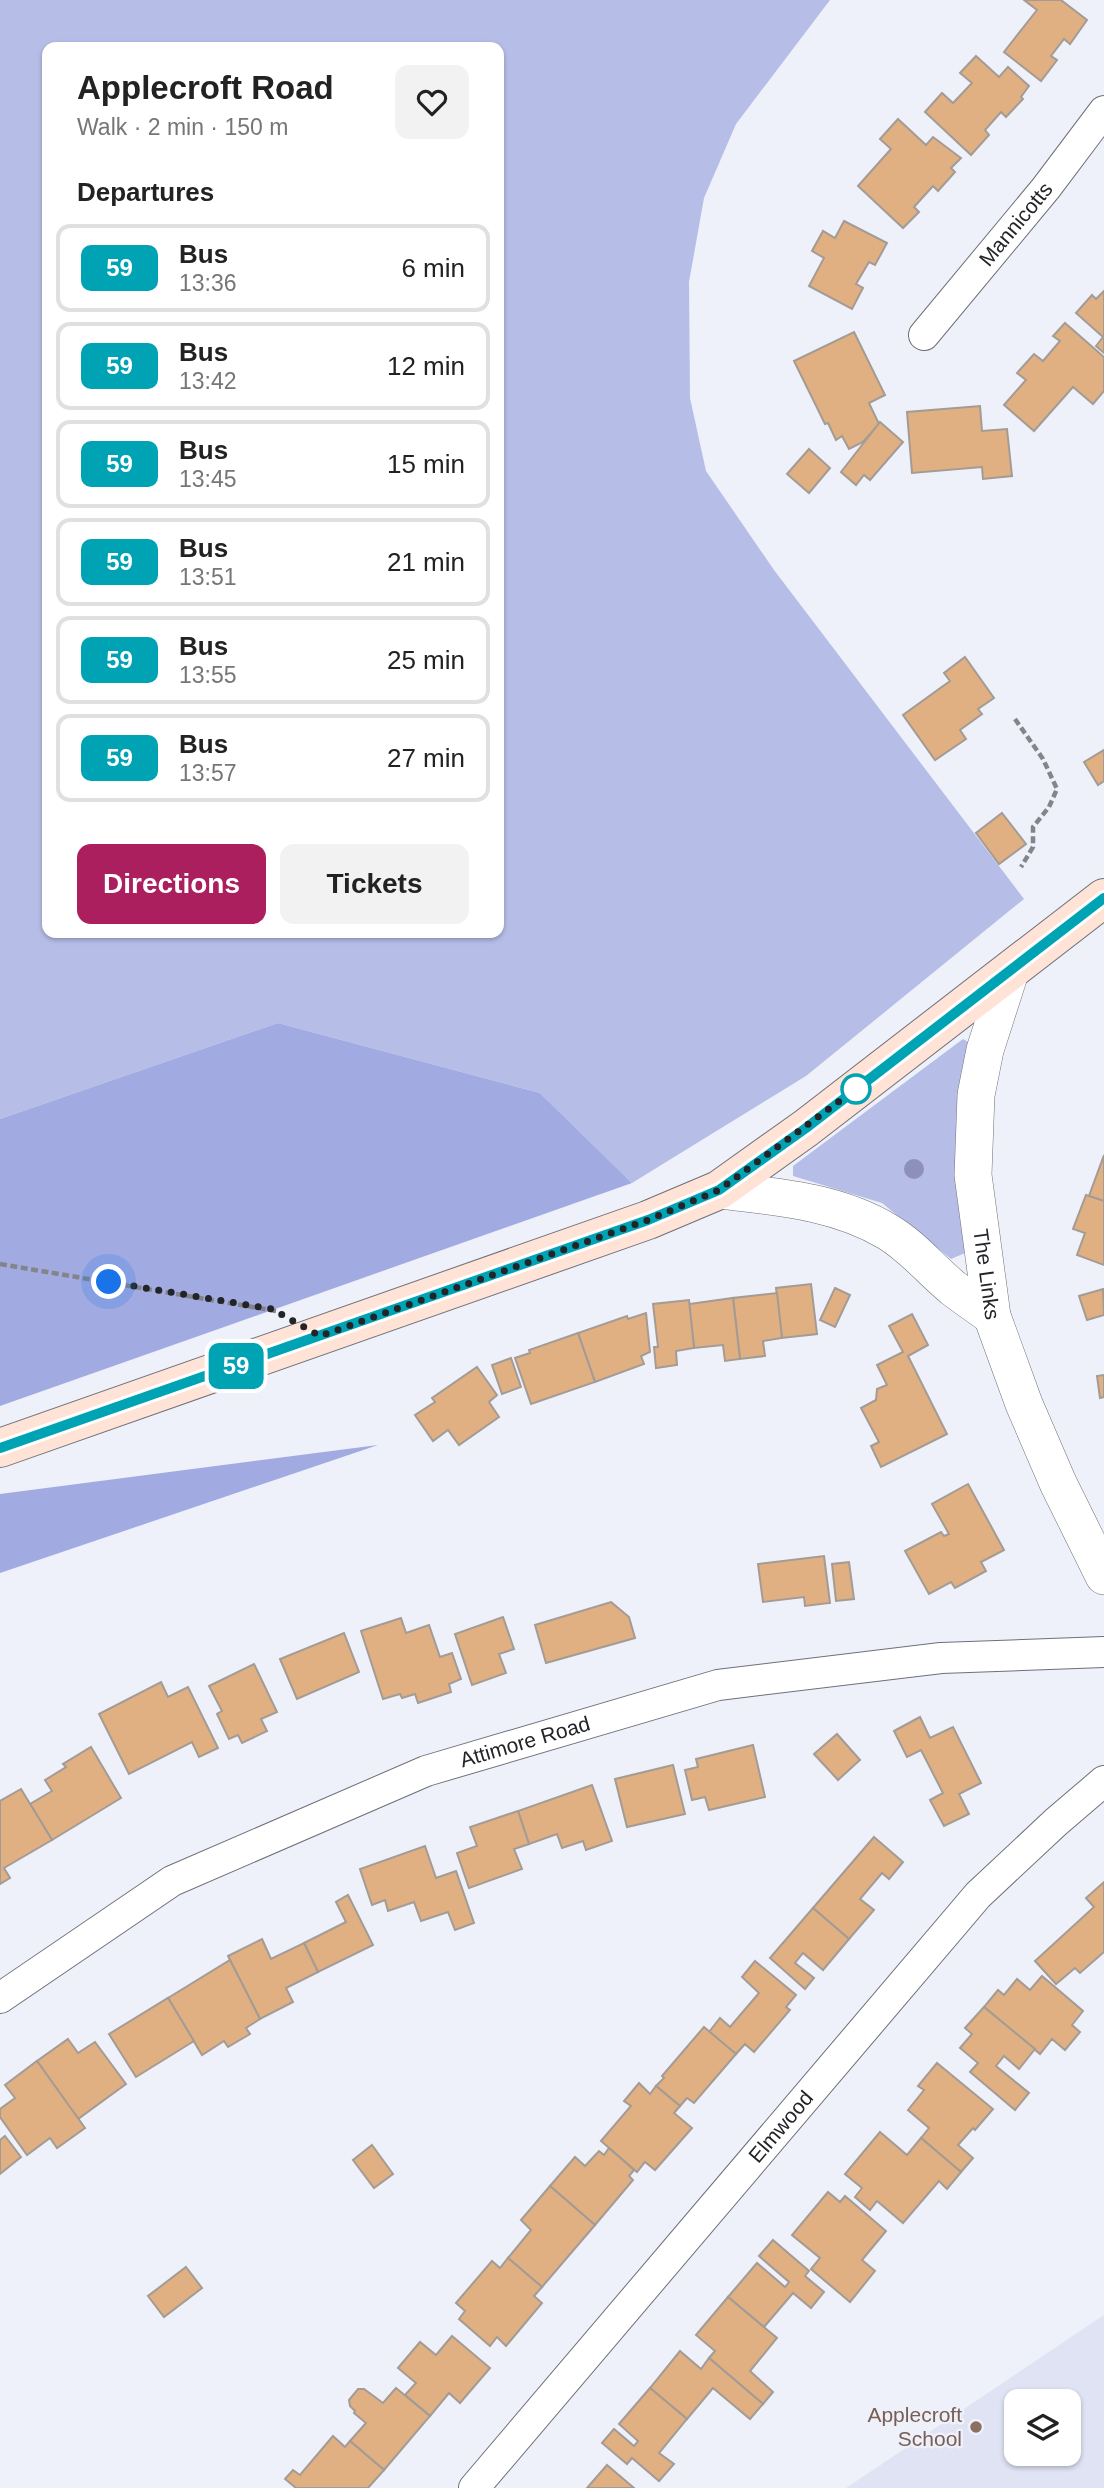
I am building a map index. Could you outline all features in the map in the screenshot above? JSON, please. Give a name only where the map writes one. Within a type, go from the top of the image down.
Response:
[{"type":"main road","points":[[0,1448],[648,1220],[719,1190],[806,1128],[1104,898]]},
{"type":"street","name":"Mannicotts","points":[[924,335],[1046,188],[1104,111]]},
{"type":"street","name":"The Links","points":[[992,1316],[973,1175],[976,1095],[985,1050],[1010,972]]},
{"type":"street","name":"The Links","points":[[719,1190],[819,1204],[855,1216],[889,1233],[952,1287],[992,1316]]},
{"type":"street","points":[[992,1316],[1024,1404],[1058,1483],[1104,1576]]},
{"type":"street","name":"Attimore Road","points":[[0,1998],[172,1881],[426,1770],[718,1685],[941,1658],[1104,1652]]},
{"type":"street","name":"Elmwood","points":[[474,2488],[978,1895],[1104,1781]]},
{"type":"path","points":[[1015,719],[1043,759],[1057,789],[1049,807],[1033,827],[1033,847],[1021,867]]},
{"type":"path","points":[[0,1264],[272,1309],[320,1336]]},
{"type":"shaded area","points":[[0,0],[830,0],[736,124],[704,198],[689,282],[690,398],[706,471],[774,570],[1024,899],[806,1076],[632,1183],[540,1093],[278,1023],[0,1119]]},
{"type":"shaded area","points":[[278,1023],[540,1093],[632,1183],[0,1406],[0,1119]]},
{"type":"shaded area","points":[[963,1039],[972,1044],[957,1103],[955,1176],[965,1253],[951,1259],[882,1203],[793,1176],[793,1166]]},
{"type":"shaded area","points":[[378,1445],[0,1573],[0,1494]]},
{"type":"shaded area","name":"Applecroft School","points":[[1104,2315],[1104,2488],[846,2488]]},
{"type":"building","points":[[1024,0],[1061,0],[1087,20],[1070,44],[1064,39],[1051,56],[1057,60],[1041,81],[1004,52],[1037,10]]},
{"type":"building","points":[[976,56],[999,77],[1008,67],[1029,86],[1021,97],[1023,99],[1006,117],[1001,112],[985,130],[989,135],[971,155],[925,112],[942,93],[953,103],[972,83],[960,73]]},
{"type":"building","points":[[898,119],[926,145],[933,137],[961,158],[951,168],[955,172],[938,191],[933,186],[914,207],[919,212],[903,228],[858,186],[891,149],[880,139]]},
{"type":"building","points":[[844,221],[887,243],[875,265],[869,262],[856,284],[863,288],[852,309],[809,286],[824,258],[812,251],[823,231],[835,238]]},
{"type":"building","points":[[1104,291],[1104,353],[1096,346],[1103,337],[1076,313],[1092,295],[1096,299]]},
{"type":"building","points":[[1065,323],[1104,357],[1104,391],[1093,404],[1073,387],[1034,431],[1004,405],[1026,380],[1017,373],[1034,354],[1043,361],[1060,341],[1053,336]]},
{"type":"building","points":[[854,332],[885,395],[869,403],[879,424],[863,442],[849,449],[842,436],[836,440],[828,423],[825,424],[794,361]]},
{"type":"building","points":[[980,406],[982,431],[1007,429],[1012,476],[983,479],[982,467],[912,473],[907,412]]},
{"type":"building","points":[[880,422],[903,442],[870,480],[864,475],[856,485],[841,472]]},
{"type":"building","points":[[809,449],[830,468],[809,493],[787,474]]},
{"type":"building","points":[[965,657],[994,698],[978,709],[982,714],[960,730],[966,739],[935,760],[903,715],[950,681],[944,673]]},
{"type":"building","points":[[1104,750],[1104,781],[1098,785],[1084,762]]},
{"type":"building","points":[[1002,813],[1026,844],[999,864],[976,833]]},
{"type":"building","points":[[1104,1155],[1104,1201],[1089,1196]]},
{"type":"building","points":[[1086,1195],[1104,1201],[1104,1265],[1077,1255],[1085,1233],[1073,1229]]},
{"type":"building","points":[[811,1284],[817,1334],[782,1338],[776,1288]]},
{"type":"building","points":[[835,1288],[850,1295],[835,1327],[820,1320]]},
{"type":"building","points":[[1103,1289],[1104,1315],[1087,1320],[1079,1296]]},
{"type":"building","points":[[777,1293],[782,1338],[763,1341],[765,1356],[740,1359],[733,1298]]},
{"type":"building","points":[[733,1298],[740,1359],[725,1361],[723,1345],[694,1348],[689,1304]]},
{"type":"building","points":[[689,1300],[694,1348],[676,1351],[677,1365],[656,1368],[654,1347],[658,1347],[653,1304]]},
{"type":"building","points":[[646,1313],[650,1352],[641,1356],[644,1364],[595,1382],[578,1333],[627,1316],[628,1319]]},
{"type":"building","points":[[912,1314],[928,1345],[908,1356],[947,1434],[881,1467],[871,1446],[879,1442],[861,1408],[876,1400],[877,1389],[887,1385],[877,1365],[903,1352],[889,1326]]},
{"type":"building","points":[[578,1333],[595,1382],[531,1404],[515,1358],[530,1353],[529,1350]]},
{"type":"building","points":[[511,1358],[521,1387],[502,1394],[492,1365]]},
{"type":"building","points":[[477,1367],[497,1395],[489,1402],[499,1417],[459,1445],[448,1430],[433,1441],[415,1415],[435,1402],[432,1398]]},
{"type":"building","points":[[1104,1375],[1104,1397],[1100,1398],[1097,1376]]},
{"type":"building","points":[[968,1484],[1004,1550],[981,1562],[986,1571],[955,1588],[951,1582],[929,1594],[905,1551],[941,1532],[944,1536],[949,1534],[932,1504]]},
{"type":"building","points":[[824,1556],[830,1603],[805,1606],[804,1597],[763,1602],[758,1564]]},
{"type":"building","points":[[849,1562],[854,1599],[836,1601],[832,1564]]},
{"type":"building","points":[[611,1602],[629,1617],[635,1638],[546,1663],[535,1625]]},
{"type":"building","points":[[503,1617],[514,1649],[499,1654],[506,1673],[472,1685],[455,1634]]},
{"type":"building","points":[[401,1618],[406,1633],[429,1625],[440,1657],[452,1653],[461,1679],[449,1684],[451,1692],[418,1703],[415,1694],[402,1698],[400,1694],[383,1699],[361,1631]]},
{"type":"building","points":[[344,1633],[359,1672],[297,1699],[280,1659]]},
{"type":"building","points":[[254,1664],[277,1712],[261,1719],[267,1731],[242,1743],[238,1735],[229,1739],[217,1714],[222,1711],[209,1686]]},
{"type":"building","points":[[161,1682],[168,1697],[188,1687],[218,1748],[199,1757],[192,1742],[129,1774],[99,1714]]},
{"type":"building","points":[[920,1717],[930,1738],[953,1727],[981,1783],[959,1794],[969,1814],[944,1826],[930,1800],[943,1793],[921,1750],[907,1757],[894,1731]]},
{"type":"building","points":[[837,1734],[860,1760],[838,1780],[814,1754]]},
{"type":"building","points":[[753,1745],[765,1797],[709,1810],[705,1797],[692,1800],[685,1770],[698,1767],[696,1759]]},
{"type":"building","points":[[91,1747],[121,1798],[52,1840],[30,1804],[52,1791],[45,1780],[66,1767],[63,1764]]},
{"type":"building","points":[[673,1765],[685,1814],[627,1827],[615,1779]]},
{"type":"building","points":[[592,1785],[612,1841],[586,1850],[583,1841],[562,1848],[557,1834],[529,1844],[518,1811]]},
{"type":"building","points":[[21,1789],[52,1840],[4,1868],[10,1878],[0,1884],[0,1801]]},
{"type":"building","points":[[518,1811],[529,1844],[514,1849],[522,1869],[469,1888],[457,1853],[477,1846],[470,1827]]},
{"type":"building","points":[[874,1837],[903,1862],[889,1879],[882,1873],[860,1899],[874,1910],[849,1939],[813,1908]]},
{"type":"building","points":[[425,1846],[436,1878],[456,1871],[474,1923],[455,1930],[448,1912],[421,1921],[414,1902],[388,1911],[385,1900],[372,1905],[360,1869]]},
{"type":"building","points":[[1104,1882],[1104,1952],[1080,1973],[1075,1968],[1056,1984],[1035,1961],[1094,1907],[1086,1898]]},
{"type":"building","points":[[348,1895],[373,1945],[318,1972],[304,1943],[346,1922],[336,1902]]},
{"type":"building","points":[[813,1908],[849,1939],[823,1970],[803,1953],[795,1963],[814,1978],[805,1989],[770,1958]]},
{"type":"building","points":[[262,1939],[271,1959],[304,1943],[318,1972],[286,1988],[293,2002],[260,2019],[228,1956]]},
{"type":"building","points":[[230,1960],[260,2019],[246,2028],[250,2034],[228,2047],[224,2041],[202,2055],[168,1998]]},
{"type":"building","points":[[755,1961],[796,1995],[786,2007],[790,2010],[754,2052],[745,2044],[736,2054],[709,2032],[720,2018],[730,2027],[759,1993],[742,1977]]},
{"type":"building","points":[[1042,1976],[1083,2011],[1072,2025],[1080,2032],[1065,2050],[1052,2039],[1040,2054],[984,2007],[998,1990],[1004,1995],[1017,1979],[1030,1990]]},
{"type":"building","points":[[168,1998],[194,2041],[136,2077],[109,2034]]},
{"type":"building","points":[[984,2007],[1035,2049],[1019,2069],[1004,2056],[996,2066],[1029,2093],[1015,2110],[970,2072],[978,2063],[960,2048],[972,2034],[965,2028]]},
{"type":"building","points":[[704,2027],[736,2054],[694,2103],[687,2098],[680,2106],[656,2086]]},
{"type":"building","points":[[68,2039],[78,2053],[95,2042],[126,2084],[78,2119],[37,2061]]},
{"type":"building","points":[[37,2061],[85,2128],[57,2148],[50,2138],[27,2155],[0,2117],[0,2109],[15,2098],[5,2085]]},
{"type":"building","points":[[937,2063],[993,2109],[958,2145],[973,2158],[961,2172],[921,2138],[929,2128],[908,2110],[924,2090],[918,2086]]},
{"type":"building","points":[[639,2083],[650,2094],[656,2086],[680,2106],[674,2113],[692,2128],[655,2170],[645,2162],[637,2172],[601,2141],[631,2106],[624,2101]]},
{"type":"building","points":[[880,2132],[907,2155],[921,2138],[961,2172],[947,2189],[939,2181],[903,2223],[877,2201],[870,2210],[855,2197],[862,2188],[845,2174]]},
{"type":"building","points":[[5,2136],[21,2157],[0,2174],[0,2140]]},
{"type":"building","points":[[372,2145],[393,2174],[374,2188],[353,2160]]},
{"type":"building","points":[[609,2148],[634,2170],[629,2176],[633,2180],[595,2225],[550,2186],[575,2157],[585,2166],[599,2151],[604,2155]]},
{"type":"building","points":[[550,2186],[595,2225],[542,2287],[508,2258],[531,2230],[521,2220]]},
{"type":"building","points":[[828,2192],[840,2202],[845,2196],[886,2231],[862,2260],[875,2271],[850,2302],[811,2269],[820,2258],[792,2235]]},
{"type":"building","points":[[773,2240],[809,2271],[805,2276],[824,2292],[811,2308],[793,2293],[764,2327],[728,2297],[757,2263],[785,2287],[789,2282],[759,2256]]},
{"type":"building","points":[[508,2258],[542,2287],[534,2296],[542,2303],[506,2346],[497,2337],[490,2346],[459,2319],[465,2311],[456,2303],[492,2261],[500,2268]]},
{"type":"building","points":[[186,2267],[202,2288],[164,2317],[148,2296]]},
{"type":"building","points":[[728,2297],[777,2338],[750,2371],[773,2392],[763,2404],[709,2358],[715,2351],[696,2335]]},
{"type":"building","points":[[452,2336],[490,2368],[460,2403],[449,2393],[430,2416],[405,2395],[416,2383],[398,2368],[420,2342],[436,2355]]},
{"type":"building","points":[[680,2351],[701,2369],[709,2358],[763,2404],[750,2419],[713,2388],[687,2419],[650,2388]]},
{"type":"building","points":[[396,2388],[430,2416],[384,2470],[350,2441],[366,2423],[354,2413],[349,2400],[358,2389],[364,2389],[383,2403]]},
{"type":"building","points":[[650,2388],[687,2419],[659,2453],[674,2464],[659,2481],[632,2458],[627,2464],[602,2443],[614,2429],[634,2446],[638,2441],[619,2424]]},
{"type":"building","points":[[333,2436],[345,2447],[350,2441],[384,2470],[368,2488],[296,2488],[285,2479],[293,2470],[300,2475]]},
{"type":"building","points":[[607,2465],[634,2488],[587,2488]]},
{"type":"bus line","name":"59","points":[[0,1448],[648,1220],[719,1190],[806,1128],[1104,898]]},
{"type":"place","name":"Applecroft School","points":[[976,2427]]},
{"type":"route","points":[[109,1282],[272,1309],[320,1336],[648,1220],[719,1190],[856,1089]]}]
